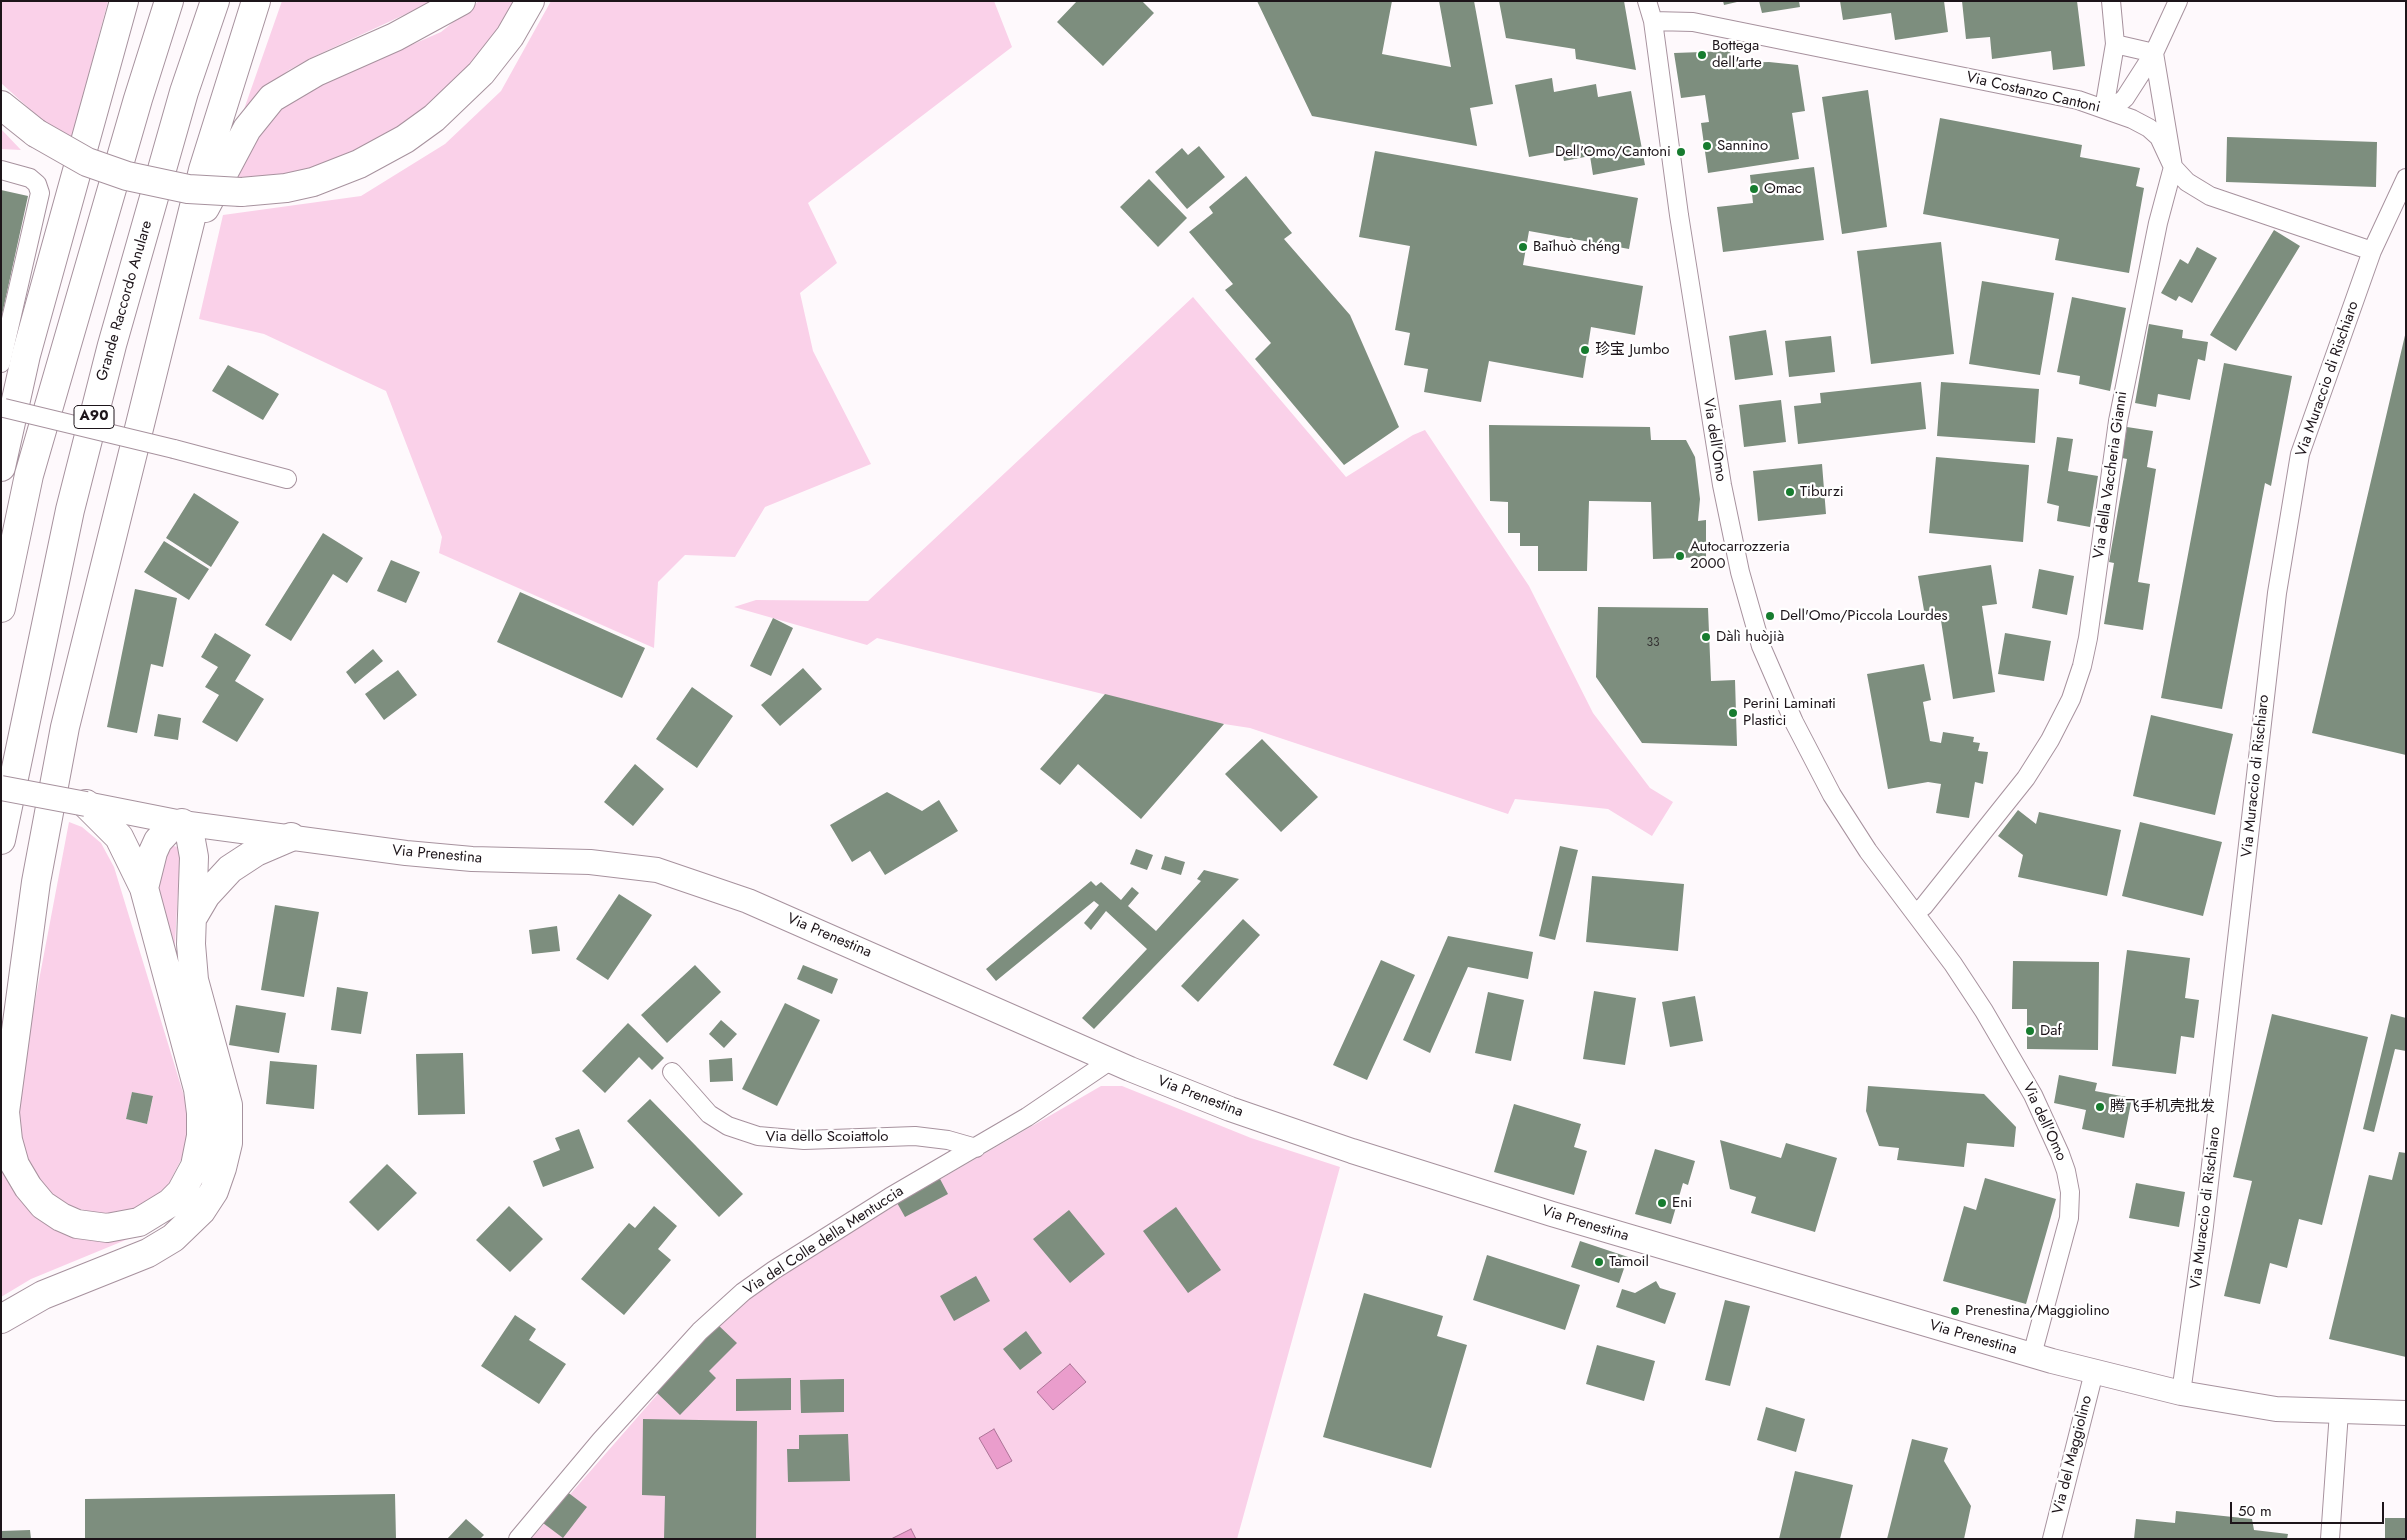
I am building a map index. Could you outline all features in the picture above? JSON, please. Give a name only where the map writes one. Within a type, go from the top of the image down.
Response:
[{"type":"highway","points":[[1,467],[26,355],[124,1]]},
{"type":"highway","points":[[1,608],[29,475],[168,1]]},
{"type":"highway","name":"Grande Raccordo Anulare","points":[[1,840],[70,510],[114,336],[184,92],[214,1]]},
{"type":"highway","points":[[86,804],[119,837],[144,888],[198,1089],[201,1113],[201,1136],[195,1166],[181,1192],[170,1203],[139,1222],[121,1227],[93,1228],[61,1217],[43,1205],[28,1187],[10,1154],[5,1112],[36,882],[65,728],[206,162],[256,1]]},
{"type":"highway","points":[[184,250],[241,138],[256,115],[272,98],[316,72],[402,34],[461,1]]},
{"type":"highway","points":[[1,105],[36,133],[87,162],[126,176],[193,190],[241,192],[286,188],[322,179],[359,164],[405,139],[434,118],[481,73],[510,36],[530,1]]},
{"type":"highway","points":[[1,1319],[53,1290],[134,1259],[162,1245],[192,1221],[214,1191],[226,1156],[229,1118],[226,1092],[194,980],[192,956],[193,846],[190,835],[182,823],[166,831],[158,841],[144,888]]},
{"type":"highway","points":[[193,918],[206,895],[230,869],[256,852],[291,837]]},
{"type":"highway","points":[[1,1090],[16,1022]]},
{"type":"main road","name":"Via Prenestina","points":[[1,788],[182,823],[416,854],[472,859],[590,862],[666,873],[748,901],[1111,1060],[1230,1109],[1352,1151],[1552,1214],[2032,1355],[2181,1393],[2256,1406],[2339,1412],[2406,1413]]},
{"type":"street","name":"Via dell'Omo","points":[[1647,1],[1653,20],[1679,215],[1710,419],[1740,572],[1761,646],[1791,715],[1832,795],[1868,851],[1952,964],[2012,1057],[2033,1095],[2060,1154],[2068,1181],[2071,1205],[2069,1218],[2032,1355]]},
{"type":"street","points":[[2111,1],[2115,44],[2104,108],[2117,105],[2125,98],[2154,53],[2178,1]]},
{"type":"street","name":"Via Costanzo Cantoni","points":[[1653,20],[1694,22],[2078,100],[2104,108],[2132,119],[2160,137],[2173,167],[2187,182],[2210,196],[2372,251]]},
{"type":"street","points":[[2115,44],[2154,53]]},
{"type":"street","name":"Via della Vaccheria Gianni","points":[[1915,913],[1924,906],[2026,778],[2050,740],[2071,699],[2082,666],[2088,638],[2118,421],[2158,223],[2173,167],[2154,53]]},
{"type":"street","points":[[1,170],[30,178],[37,184],[40,193],[1,363]]},
{"type":"street","name":"Via Muraccio di Rischiaro","points":[[2181,1393],[2204,1226],[2276,593],[2300,454],[2372,251],[2406,178]]},
{"type":"street","points":[[3,408],[174,448],[287,479]]},
{"type":"street","name":"Via del Colle della Mentuccia","points":[[518,1539],[607,1433],[700,1332],[743,1292],[774,1270],[890,1197],[1042,1108],[1111,1060]]},
{"type":"street","name":"Via dello Scoiattolo","points":[[672,1072],[709,1114],[728,1126],[752,1135],[791,1140],[915,1136],[948,1140],[976,1148]]},
{"type":"street","name":"Via del Maggiolino","points":[[2052,1539],[2094,1372]]},
{"type":"street","points":[[2330,1539],[2339,1412]]},
{"type":"shaded area","points":[[1,1],[108,1],[72,138],[44,122],[1,83]]},
{"type":"shaded area","points":[[282,1],[434,1],[289,70],[265,88],[242,115]]},
{"type":"shaded area","points":[[479,1],[517,1],[505,24],[468,70],[417,116],[360,152],[294,174],[231,178],[247,146],[274,113],[301,93],[441,32]]},
{"type":"shaded area","points":[[551,1],[994,1],[1012,47],[808,203],[837,263],[800,293],[813,351],[871,464],[765,507],[735,557],[685,555],[658,582],[654,648],[439,553],[442,537],[386,391],[264,334],[199,319],[223,215],[361,196],[445,144],[501,91]]},
{"type":"shaded area","points":[[1,129],[21,150],[1,149]]},
{"type":"shaded area","points":[[1193,297],[1346,477],[1413,435],[1425,430],[1529,586],[1593,713],[1650,788],[1673,802],[1652,836],[1608,809],[1515,799],[1508,814],[1250,728],[1224,724],[877,638],[867,645],[734,607],[756,600],[868,601]]},
{"type":"shaded area","points":[[69,822],[82,827],[101,843],[114,867],[188,1109],[189,1129],[186,1150],[168,1185],[152,1199],[135,1208],[103,1214],[69,1206],[52,1196],[38,1184],[19,1144],[18,1091]],"holes":[[[132,1092],[153,1097],[147,1124],[126,1119]]]},
{"type":"shaded area","points":[[169,845],[178,847],[180,856],[174,961],[155,886]]},
{"type":"shaded area","points":[[1101,1086],[1122,1086],[1251,1138],[1340,1167],[1237,1539],[531,1539],[725,1317],[754,1293],[783,1273],[896,1205]]},
{"type":"shaded area","points":[[1,1166],[17,1193],[145,1232],[31,1279],[1,1297]]},
{"type":"shaded area","points":[[1070,1364],[1086,1382],[1053,1410],[1037,1392]]},
{"type":"shaded area","points":[[994,1429],[1012,1461],[997,1469],[979,1438]]},
{"type":"shaded area","points":[[911,1529],[916,1539],[891,1539]]},
{"type":"building","points":[[1077,1],[1142,1],[1154,13],[1103,66],[1057,22]]},
{"type":"building","points":[[1257,1],[1392,1],[1382,54],[1451,67],[1439,1],[1474,1],[1493,104],[1470,108],[1477,146],[1312,116]]},
{"type":"building","points":[[1499,1],[1624,1],[1636,70],[1576,59],[1575,49],[1506,38]]},
{"type":"building","points":[[1723,1],[1737,1],[1737,2],[1724,5]]},
{"type":"building","points":[[1759,1],[1799,1],[1800,7],[1762,13]]},
{"type":"building","points":[[1840,1],[1944,1],[1948,32],[1895,40],[1891,13],[1843,20]]},
{"type":"building","points":[[1962,1],[2077,1],[2085,66],[2053,70],[2051,51],[1992,59],[1990,37],[1966,39]]},
{"type":"building","points":[[1730,51],[1732,63],[1769,62],[1798,65],[1805,111],[1792,113],[1799,159],[1708,173],[1701,123],[1709,122],[1705,95],[1681,98],[1674,53]]},
{"type":"building","points":[[1552,78],[1554,92],[1596,84],[1598,97],[1631,91],[1645,165],[1593,175],[1590,156],[1564,161],[1562,151],[1529,157],[1515,85]]},
{"type":"building","points":[[1868,90],[1887,227],[1842,234],[1822,97]]},
{"type":"building","points":[[1940,118],[2082,145],[2080,157],[2140,168],[2136,186],[2144,188],[2129,273],[2055,260],[2059,239],[1923,214]]},
{"type":"building","points":[[2227,137],[2377,142],[2376,187],[2226,182]]},
{"type":"building","points":[[1199,146],[1225,177],[1187,209],[1155,172],[1182,148],[1188,155]]},
{"type":"building","points":[[1375,151],[1638,198],[1629,249],[1529,231],[1523,265],[1643,286],[1635,335],[1591,327],[1583,378],[1489,361],[1481,402],[1424,392],[1428,369],[1404,365],[1410,333],[1395,330],[1410,246],[1359,237]]},
{"type":"building","points":[[1814,167],[1824,240],[1723,252],[1717,207],[1753,203],[1750,175]]},
{"type":"building","points":[[1246,176],[1292,233],[1284,239],[1350,315],[1399,427],[1344,465],[1255,359],[1271,343],[1225,290],[1233,284],[1189,232],[1213,213],[1209,207]]},
{"type":"building","points":[[1149,179],[1187,218],[1158,247],[1120,207]]},
{"type":"building","points":[[1,190],[28,196],[2,315],[1,315]]},
{"type":"building","points":[[2274,230],[2300,246],[2236,351],[2210,335]]},
{"type":"building","points":[[1941,242],[1954,354],[1871,364],[1857,251]]},
{"type":"building","points":[[2197,247],[2217,258],[2192,303],[2179,296],[2176,301],[2161,293],[2180,259],[2188,264]]},
{"type":"building","points":[[1982,281],[2054,293],[2040,375],[1969,364]]},
{"type":"building","points":[[2072,297],[2126,308],[2110,391],[2079,384],[2080,376],[2057,372]]},
{"type":"building","points":[[2149,324],[2183,330],[2182,338],[2208,342],[2205,361],[2198,359],[2190,400],[2158,394],[2156,407],[2135,403]]},
{"type":"building","points":[[1766,330],[1773,375],[1735,380],[1729,336]]},
{"type":"building","points":[[2406,331],[2406,755],[2312,733]]},
{"type":"building","points":[[1831,336],[1835,372],[1789,377],[1785,341]]},
{"type":"building","points":[[2224,363],[2292,376],[2271,486],[2265,483],[2222,709],[2161,698]]},
{"type":"building","points":[[228,365],[279,394],[263,420],[212,391]]},
{"type":"building","points":[[1921,382],[1926,429],[1798,444],[1794,406],[1821,403],[1820,393]]},
{"type":"building","points":[[1941,382],[2039,389],[2035,443],[1937,436]]},
{"type":"building","points":[[1781,400],[1786,442],[1744,447],[1739,405]]},
{"type":"building","points":[[1489,425],[1650,427],[1651,440],[1686,440],[1695,457],[1700,499],[1698,521],[1706,520],[1706,557],[1653,559],[1651,502],[1589,501],[1587,571],[1538,571],[1538,546],[1520,546],[1520,533],[1508,533],[1508,502],[1490,501]]},
{"type":"building","points":[[2127,427],[2153,431],[2147,467],[2156,469],[2138,582],[2150,584],[2143,630],[2104,624],[2114,563],[2109,562],[2127,459],[2122,458]]},
{"type":"building","points":[[2057,437],[2073,439],[2068,471],[2098,476],[2090,527],[2057,521],[2059,506],[2047,503]]},
{"type":"building","points":[[1936,457],[2029,465],[2023,542],[1929,533]]},
{"type":"building","name":"Tiburzi","points":[[1822,464],[1826,514],[1758,521],[1753,471]]},
{"type":"building","points":[[194,493],[239,522],[211,567],[166,538]]},
{"type":"building","points":[[323,533],[363,558],[347,583],[333,574],[291,641],[265,625]]},
{"type":"building","points":[[164,541],[209,569],[189,600],[144,572]]},
{"type":"building","points":[[391,560],[420,572],[406,603],[377,591]]},
{"type":"building","points":[[1991,565],[1997,604],[1982,606],[1995,692],[1953,699],[1940,614],[1925,616],[1918,576]]},
{"type":"building","points":[[2039,569],[2074,576],[2067,615],[2032,608]]},
{"type":"building","points":[[135,589],[177,598],[163,667],[151,664],[137,733],[107,727]]},
{"type":"building","points":[[520,592],[645,648],[622,698],[497,642]]},
{"type":"building","points":[[1598,607],[1708,608],[1711,681],[1735,680],[1737,746],[1642,743],[1596,677]]},
{"type":"building","points":[[773,618],[793,628],[771,676],[750,666]]},
{"type":"building","points":[[215,633],[251,655],[235,681],[264,699],[237,742],[202,722],[219,695],[205,687],[218,667],[201,657]]},
{"type":"building","points":[[2005,633],[2051,641],[2044,681],[1998,674]]},
{"type":"building","points":[[373,649],[383,661],[355,684],[346,672]]},
{"type":"building","points":[[1924,664],[1931,700],[1923,702],[1930,741],[1941,743],[1943,732],[1974,737],[1973,742],[1980,743],[1978,751],[1988,752],[1983,784],[1975,782],[1969,818],[1936,813],[1941,784],[1928,782],[1888,789],[1867,674]]},
{"type":"building","points":[[803,668],[822,689],[780,726],[761,705]]},
{"type":"building","points":[[398,670],[417,695],[384,720],[365,694]]},
{"type":"building","points":[[692,687],[733,716],[697,768],[656,739]]},
{"type":"building","points":[[1105,694],[1224,724],[1141,819],[1078,764],[1060,785],[1040,769]]},
{"type":"building","points":[[158,714],[181,718],[178,740],[154,736]]},
{"type":"building","points":[[2151,715],[2233,734],[2215,815],[2133,796]]},
{"type":"building","points":[[1262,739],[1318,797],[1281,832],[1225,774]]},
{"type":"building","points":[[635,764],[664,789],[633,826],[604,802]]},
{"type":"building","points":[[887,792],[922,811],[939,800],[958,831],[885,875],[870,851],[852,862],[830,825]]},
{"type":"building","points":[[2018,810],[2036,824],[2039,812],[2121,830],[2107,896],[2018,877],[2023,855],[1998,836]]},
{"type":"building","points":[[2140,822],[2222,842],[2203,916],[2122,896]]},
{"type":"building","points":[[1560,846],[1578,850],[1555,940],[1539,936]]},
{"type":"building","points":[[1136,849],[1153,855],[1147,870],[1130,864]]},
{"type":"building","points":[[1165,856],[1185,862],[1181,875],[1161,869]]},
{"type":"building","points":[[1204,870],[1239,879],[1094,1029],[1082,1018],[1147,949],[1106,911],[1091,930],[1084,923],[1099,905],[1094,901],[996,981],[986,969],[1091,881],[1096,886],[1101,882],[1121,900],[1132,887],[1139,893],[1128,906],[1156,931],[1201,881],[1197,879]]},
{"type":"building","points":[[1592,876],[1684,884],[1678,951],[1586,942]]},
{"type":"building","points":[[619,894],[652,915],[608,980],[576,959]]},
{"type":"building","points":[[275,905],[319,912],[304,997],[261,990]]},
{"type":"building","points":[[1243,919],[1260,935],[1198,1002],[1181,986]]},
{"type":"building","points":[[557,926],[560,951],[532,954],[529,930]]},
{"type":"building","points":[[1448,936],[1533,952],[1528,979],[1468,967],[1430,1053],[1403,1040]]},
{"type":"building","points":[[2127,950],[2190,958],[2185,998],[2199,1000],[2194,1038],[2181,1036],[2176,1074],[2112,1066]]},
{"type":"building","points":[[1381,960],[1415,975],[1367,1080],[1333,1065]]},
{"type":"building","points":[[2013,961],[2099,962],[2098,1050],[2027,1049],[2027,1009],[2012,1009]]},
{"type":"building","points":[[695,965],[721,992],[667,1043],[641,1015]]},
{"type":"building","points":[[803,965],[838,979],[832,994],[797,979]]},
{"type":"building","points":[[337,987],[368,992],[361,1034],[331,1030]]},
{"type":"building","points":[[1594,991],[1636,998],[1625,1065],[1583,1059]]},
{"type":"building","points":[[1488,992],[1524,1000],[1511,1061],[1475,1053]]},
{"type":"building","points":[[1695,996],[1703,1041],[1670,1047],[1662,1002]]},
{"type":"building","points":[[785,1003],[820,1020],[777,1106],[742,1089]]},
{"type":"building","points":[[236,1005],[286,1013],[279,1053],[229,1045]]},
{"type":"building","points":[[2272,1014],[2368,1037],[2322,1225],[2299,1219],[2287,1268],[2270,1263],[2260,1304],[2224,1296],[2252,1181],[2233,1177]]},
{"type":"building","points":[[2391,1014],[2406,1018],[2406,1051],[2395,1049],[2374,1132],[2363,1129]]},
{"type":"building","points":[[721,1020],[737,1034],[724,1048],[709,1034]]},
{"type":"building","points":[[628,1023],[664,1058],[652,1070],[639,1057],[605,1093],[582,1071]]},
{"type":"building","points":[[463,1053],[465,1114],[418,1115],[416,1054]]},
{"type":"building","points":[[732,1058],[733,1081],[710,1082],[709,1060]]},
{"type":"building","points":[[270,1061],[317,1065],[314,1109],[266,1104]]},
{"type":"building","name":"腾飞手机壳批发","points":[[2059,1075],[2097,1083],[2095,1091],[2132,1098],[2124,1138],[2082,1129],[2086,1110],[2054,1103]]},
{"type":"building","points":[[1868,1086],[1984,1094],[2016,1127],[2014,1147],[1967,1143],[1964,1167],[1897,1160],[1899,1148],[1879,1146],[1866,1111]]},
{"type":"building","points":[[132,1092],[153,1096],[147,1124],[126,1119]]},
{"type":"building","points":[[650,1099],[743,1194],[719,1217],[627,1121]]},
{"type":"building","points":[[1514,1104],[1581,1124],[1574,1147],[1587,1151],[1574,1195],[1494,1172]]},
{"type":"building","points":[[579,1129],[594,1168],[543,1187],[533,1161],[560,1150],[555,1138]]},
{"type":"building","points":[[1720,1140],[1781,1158],[1786,1143],[1837,1158],[1815,1232],[1751,1213],[1756,1197],[1730,1189]]},
{"type":"building","points":[[1655,1149],[1695,1161],[1688,1185],[1683,1183],[1671,1224],[1635,1214]]},
{"type":"building","points":[[2399,1152],[2406,1153],[2406,1357],[2329,1339],[2369,1175],[2392,1180]]},
{"type":"building","points":[[387,1164],[417,1193],[378,1231],[349,1202]]},
{"type":"building","points":[[939,1177],[948,1194],[905,1217],[896,1201]]},
{"type":"building","points":[[1985,1178],[2056,1199],[2026,1304],[1943,1281],[1964,1206],[1976,1210]]},
{"type":"building","points":[[2136,1183],[2185,1192],[2179,1227],[2129,1218]]},
{"type":"building","points":[[509,1206],[543,1239],[510,1272],[476,1240]]},
{"type":"building","points":[[654,1206],[677,1226],[658,1249],[671,1260],[624,1315],[581,1279],[629,1223],[635,1228]]},
{"type":"building","points":[[1176,1207],[1221,1270],[1188,1293],[1143,1231]]},
{"type":"building","points":[[1069,1210],[1105,1254],[1070,1283],[1033,1239]]},
{"type":"building","name":"Tamoil","points":[[1580,1241],[1628,1257],[1619,1283],[1571,1267]]},
{"type":"building","points":[[1487,1255],[1580,1285],[1565,1330],[1473,1300]]},
{"type":"building","points":[[976,1276],[990,1301],[954,1321],[940,1296]]},
{"type":"building","points":[[1656,1281],[1660,1288],[1676,1293],[1665,1324],[1616,1307],[1622,1289],[1635,1293]]},
{"type":"building","points":[[1364,1293],[1443,1316],[1437,1336],[1467,1345],[1431,1468],[1323,1437]]},
{"type":"building","points":[[1725,1300],[1750,1306],[1730,1386],[1705,1380]]},
{"type":"building","points":[[515,1315],[536,1329],[529,1340],[566,1364],[539,1404],[481,1366]]},
{"type":"building","points":[[717,1324],[737,1343],[709,1371],[716,1378],[680,1415],[654,1390]]},
{"type":"building","points":[[1026,1331],[1042,1353],[1020,1370],[1003,1349]]},
{"type":"building","points":[[1597,1345],[1655,1361],[1644,1401],[1586,1384]]},
{"type":"building","points":[[791,1378],[791,1410],[736,1411],[736,1379]]},
{"type":"building","points":[[844,1379],[844,1412],[801,1413],[800,1380]]},
{"type":"building","points":[[1766,1407],[1805,1419],[1796,1452],[1757,1440]]},
{"type":"building","points":[[643,1419],[757,1421],[756,1539],[664,1539],[665,1496],[642,1495]]},
{"type":"building","points":[[848,1434],[850,1481],[788,1482],[787,1449],[799,1449],[799,1435]]},
{"type":"building","points":[[1912,1439],[1948,1448],[1944,1461],[1971,1506],[1964,1539],[1887,1539]]},
{"type":"building","points":[[1795,1471],[1853,1485],[1840,1539],[1779,1539]]},
{"type":"building","points":[[566,1491],[587,1507],[563,1538],[543,1523]]},
{"type":"building","points":[[395,1494],[396,1539],[85,1539],[85,1499]]},
{"type":"building","points":[[2176,1511],[2252,1519],[2254,1530],[2288,1534],[2287,1539],[2134,1539],[2136,1519],[2175,1523]]},
{"type":"building","points":[[2385,1518],[2406,1518],[2406,1539],[2385,1539]]},
{"type":"building","points":[[466,1519],[484,1535],[480,1539],[447,1539]]},
{"type":"building","points":[[30,1530],[31,1539],[1,1539],[1,1531]]},
{"type":"place","name":"Bottega dell'arte","points":[[1702,55]]},
{"type":"place","name":"Sannino","points":[[1707,146]]},
{"type":"place","name":"Dell'Omo/Cantoni","points":[[1681,152]]},
{"type":"place","name":"Omac","points":[[1754,189]]},
{"type":"place","name":"Bǎihuò chéng","points":[[1523,247]]},
{"type":"place","name":"珍宝 Jumbo","points":[[1585,350]]},
{"type":"place","name":"Tiburzi","points":[[1790,492]]},
{"type":"place","name":"Autocarrozzeria 2000","points":[[1680,556]]},
{"type":"place","name":"Dell'Omo/Piccola Lourdes","points":[[1770,616]]},
{"type":"place","name":"Dàlì huòjià","points":[[1706,637]]},
{"type":"place","name":"Perini Laminati Plastici","points":[[1733,713]]},
{"type":"place","name":"Daf","points":[[2030,1031]]},
{"type":"place","name":"腾飞手机壳批发","points":[[2100,1107]]},
{"type":"place","name":"Eni","points":[[1662,1203]]},
{"type":"place","name":"Tamoil","points":[[1599,1262]]},
{"type":"place","name":"Prenestina/Maggiolino","points":[[1955,1311]]}]
